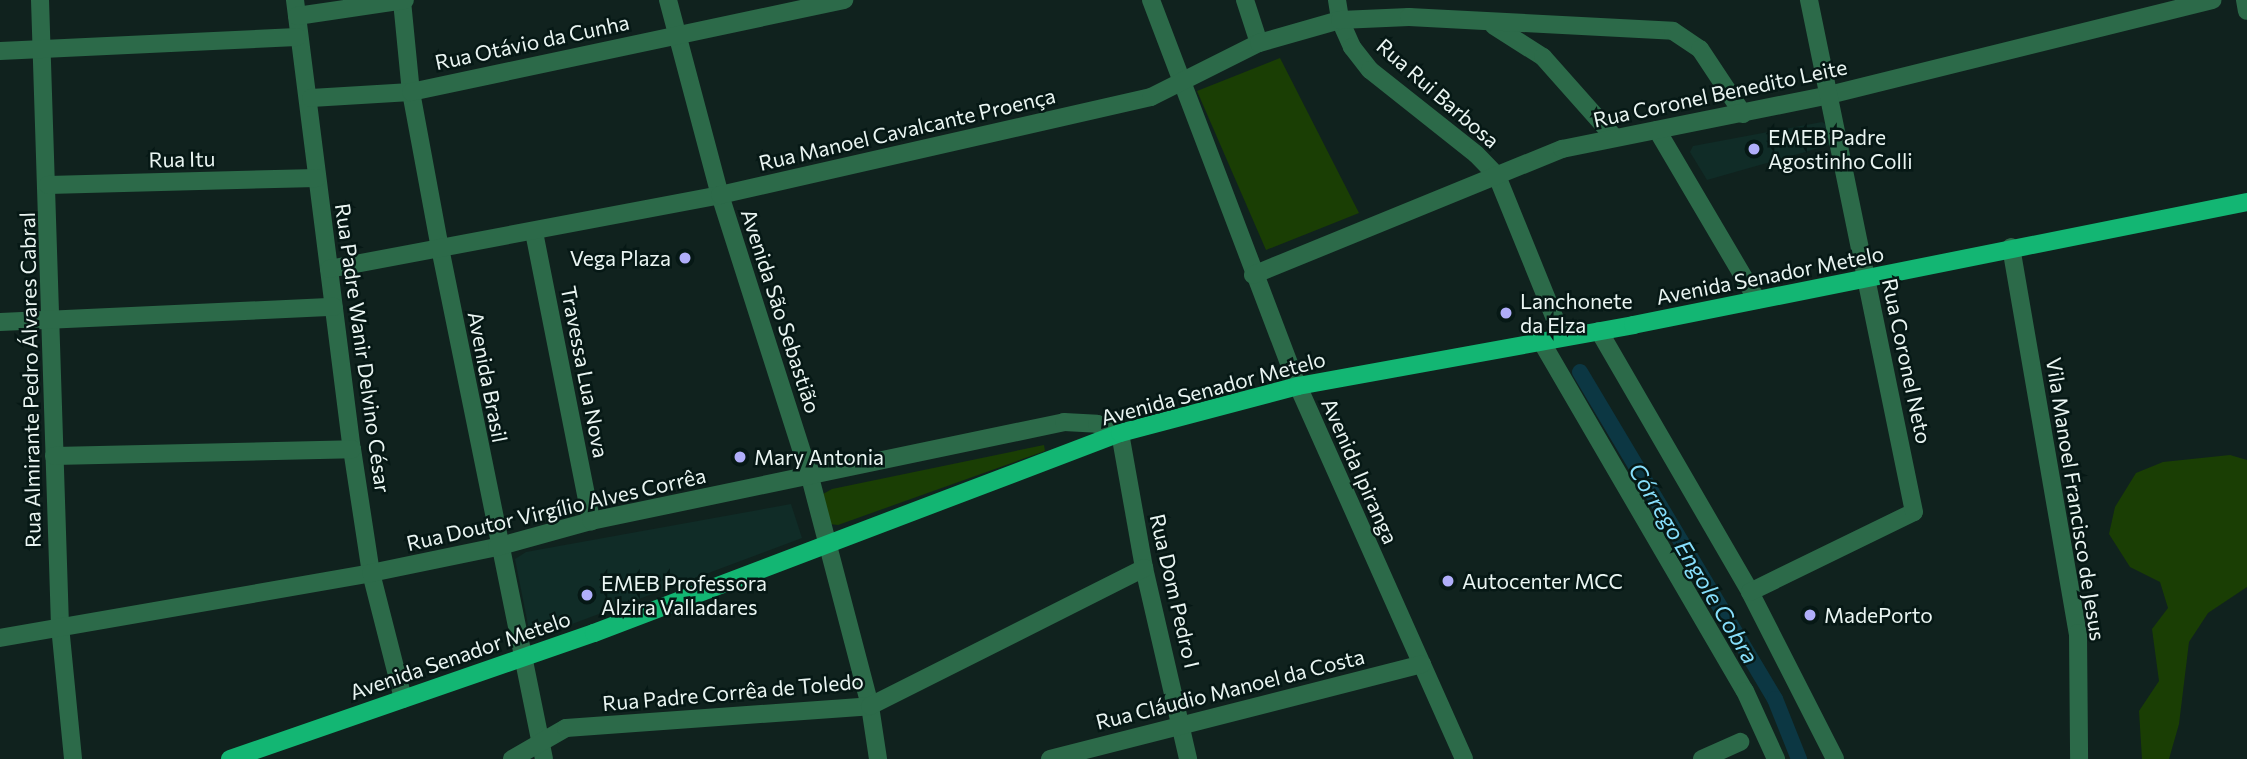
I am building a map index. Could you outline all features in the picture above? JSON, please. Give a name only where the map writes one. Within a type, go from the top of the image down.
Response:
[{"type":"main road","name":"Avenida Senador Metelo","points":[[241,757],[522,658],[1120,433],[1298,386],[1599,331],[2247,202]]},
{"type":"street","name":"Rua Almirante Pedro Álvares Cabral","points":[[40,0],[60,626],[73,759]]},
{"type":"street","points":[[296,8],[404,0]]},
{"type":"street","name":"Avenida Brasil","points":[[404,0],[411,92],[497,547],[542,750]]},
{"type":"street","name":"Avenida São Sebastião","points":[[668,0],[720,195],[810,477],[825,543],[870,706],[878,759]]},
{"type":"street","name":"Rua Otávio da Cunha","points":[[311,98],[411,92],[678,33],[844,0]]},
{"type":"street","name":"Avenida Ipiranga","points":[[1151,0],[1253,275],[1298,386],[1464,759]]},
{"type":"street","points":[[1245,0],[1259,43]]},
{"type":"street","name":"Rua Rui Barbosa","points":[[1338,0],[1340,20],[1370,70],[1476,153],[1497,176],[1562,336]]},
{"type":"street","name":"Rua Coronel Neto","points":[[1750,592],[1914,512],[1809,0]]},
{"type":"street","name":"Rua Coronel Benedito Leite","points":[[1253,275],[1562,149],[1829,95],[2212,0]]},
{"type":"street","points":[[2245,0],[2247,11]]},
{"type":"street","name":"Rua Padre Wanir Delvino César","points":[[296,8],[298,37],[311,98],[317,178],[371,573],[403,699]]},
{"type":"street","name":"Rua Manoel Cavalcante Proença","points":[[330,269],[720,195],[1151,97],[1259,43],[1340,20],[1409,17],[1683,34],[1700,49],[1743,114]]},
{"type":"street","name":"Rua Manoel Cavalcante Proença","points":[[1485,22],[1513,35],[1543,57],[1614,137]]},
{"type":"street","points":[[0,51],[298,37]]},
{"type":"street","points":[[1657,130],[1757,300]]},
{"type":"street","name":"Rua Itu","points":[[48,185],[317,178]]},
{"type":"street","name":"Travessa Lua Nova","points":[[534,232],[591,521]]},
{"type":"street","name":"Vila Manoel Francisco de Jesus","points":[[2011,247],[2078,632],[2080,759]]},
{"type":"street","points":[[0,322],[334,307]]},
{"type":"street","points":[[1599,331],[1750,592],[1835,759]]},
{"type":"street","points":[[1541,341],[1745,691],[1776,759]]},
{"type":"street","name":"Rua Doutor Virgílio Alves Corrêa","points":[[0,638],[371,573],[497,547],[591,521],[1064,422],[1097,424],[1120,433]]},
{"type":"street","name":"Rua Dom Pedro I","points":[[1120,433],[1144,568],[1182,723],[1188,759]]},
{"type":"street","points":[[54,456],[352,449]]},
{"type":"street","name":"Rua Padre Corrêa de Toledo","points":[[512,759],[542,750],[566,728],[870,706],[1144,568]]},
{"type":"street","name":"Rua Cláudio Manoel da Costa","points":[[1051,759],[1182,723],[1422,664]]},
{"type":"street","points":[[1710,757],[1740,742]]},
{"type":"shaded area","name":"EMEB Padre Agostinho Colli","points":[[1822,122],[1829,126],[1833,144],[1707,180],[1690,152],[1693,146]]},
{"type":"shaded area","name":"EMEB Professora Alzira Valladares","points":[[791,504],[802,538],[540,636],[529,630],[515,559],[526,552]]},
{"type":"green space","points":[[1280,58],[1359,213],[1266,250],[1197,91]]},
{"type":"green space","points":[[1044,445],[1045,451],[838,525],[829,524],[823,494],[832,489]]},
{"type":"green space","points":[[2230,455],[2247,460],[2247,587],[2208,613],[2189,642],[2179,724],[2169,759],[2142,759],[2139,711],[2159,681],[2152,629],[2168,608],[2160,582],[2130,567],[2109,534],[2115,507],[2136,473],[2163,462]]},
{"type":"waterway","name":"Córrego Engole Cobra","points":[[1580,372],[1775,699],[1799,759]]},
{"type":"place","name":"EMEB Padre Agostinho Colli","points":[[1754,149]]},
{"type":"place","name":"Vega Plaza","points":[[685,258]]},
{"type":"place","name":"Lanchonete da Elza","points":[[1506,313]]},
{"type":"place","name":"Mary Antonia","points":[[740,457]]},
{"type":"place","name":"Autocenter MCC","points":[[1448,581]]},
{"type":"place","name":"EMEB Professora Alzira Valladares","points":[[587,595]]},
{"type":"place","name":"MadePorto","points":[[1810,615]]}]
